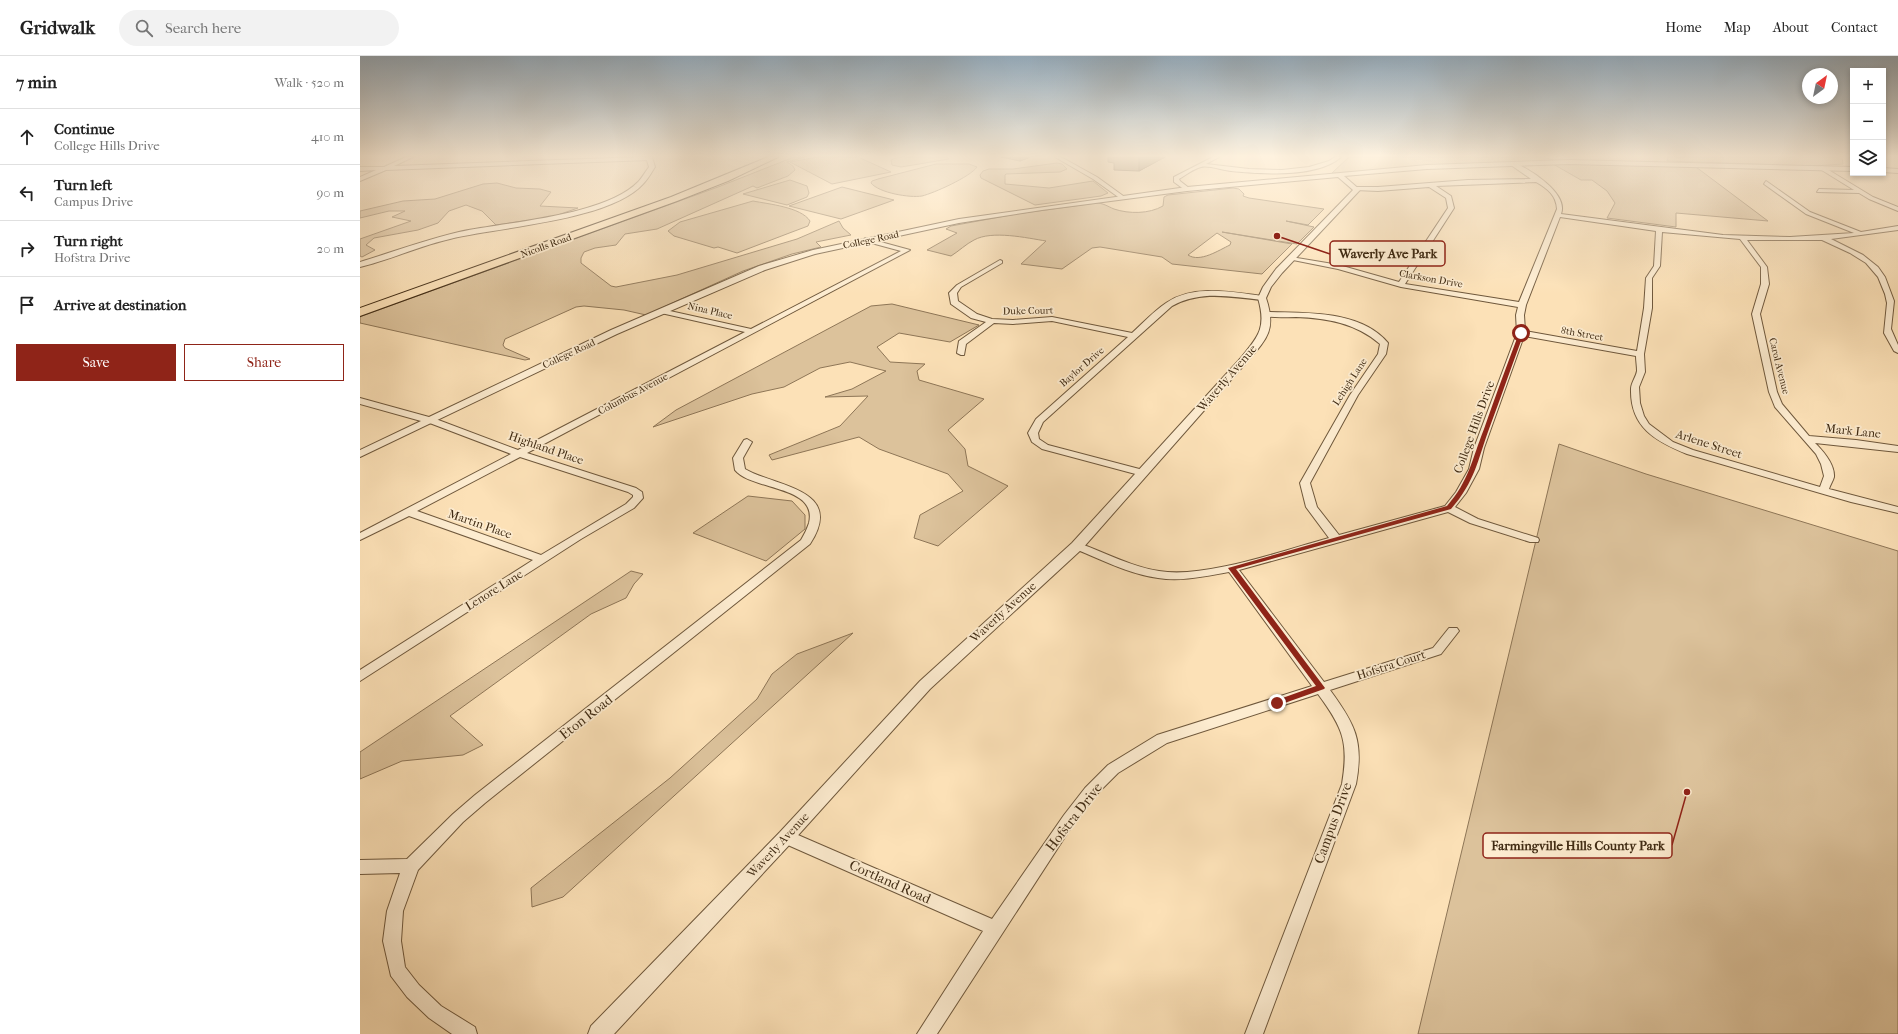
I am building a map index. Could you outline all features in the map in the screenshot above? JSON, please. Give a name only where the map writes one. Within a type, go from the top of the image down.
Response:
[{"type":"highway","name":"Nicolls Road","points":[[394,295],[639,203]]},
{"type":"highway","name":"Nicolls Road","points":[[394,295],[664,203]]},
{"type":"highway","points":[[360,313],[394,295]]},
{"type":"street","points":[[361,264],[453,236],[543,220],[595,207],[604,203]]},
{"type":"street","name":"College Road","points":[[360,454],[664,311],[762,268],[808,253],[866,240],[975,219],[1090,203]]},
{"type":"street","points":[[1262,298],[1267,287],[1291,258],[1345,203]]},
{"type":"street","points":[[1401,285],[1451,208],[1450,203]]},
{"type":"street","name":"College Hills Drive","points":[[1449,508],[1461,493],[1474,469],[1479,448],[1521,333],[1520,315],[1522,305],[1558,215],[1560,209],[1559,203]]},
{"type":"street","points":[[1793,203],[1808,213],[1860,233]]},
{"type":"street","points":[[1884,203],[1898,209]]},
{"type":"street","points":[[1558,215],[1741,237],[1823,238],[1898,228]]},
{"type":"street","name":"Arlene Street","points":[[1659,228],[1656,266],[1649,278],[1648,308],[1640,354],[1641,372],[1635,387],[1636,403],[1639,416],[1644,426],[1657,437],[1690,452],[1823,491],[1898,510]]},
{"type":"street","name":"Carol Avenue","points":[[1741,237],[1764,267],[1766,284],[1756,314],[1773,392],[1778,405],[1806,439],[1820,453],[1826,464],[1829,476],[1823,491]]},
{"type":"street","points":[[1823,238],[1865,258],[1876,268],[1883,278],[1891,304],[1887,330],[1890,340],[1898,352]]},
{"type":"street","name":"Columbus Avenue","points":[[360,538],[907,250],[866,240]]},
{"type":"street","name":"Clarkson Drive","points":[[1291,258],[1339,267],[1401,285],[1522,305]]},
{"type":"street","points":[[992,321],[968,313],[957,305],[952,296],[959,286],[1000,262]]},
{"type":"street","name":"Baylor Drive","points":[[1143,473],[1045,447],[1035,440],[1033,433],[1039,421],[1169,304],[1188,295],[1203,293],[1262,298]]},
{"type":"street","name":"Waverly Avenue","points":[[599,1034],[786,836],[925,685],[1077,546],[1143,473],[1258,343],[1265,330],[1266,314],[1262,298]]},
{"type":"street","name":"Nina Place","points":[[664,311],[752,331]]},
{"type":"street","name":"Lehigh Lane","points":[[1266,314],[1320,316],[1344,322],[1377,335],[1384,343],[1382,354],[1354,396],[1305,483],[1306,496],[1312,510],[1337,540]]},
{"type":"street","name":"Duke Court","points":[[961,354],[962,343],[992,321],[1013,322],[1052,319],[1134,336]]},
{"type":"street","name":"8th Street","points":[[1521,333],[1640,354]]},
{"type":"street","points":[[360,401],[430,420]]},
{"type":"street","name":"Highland Place","points":[[430,420],[520,454],[632,490],[638,494],[638,498],[630,506]]},
{"type":"street","name":"Mark Lane","points":[[1806,439],[1856,443],[1898,449]]},
{"type":"street","name":"Eton Road","points":[[468,1034],[435,1012],[413,991],[397,970],[392,941],[395,911],[411,866],[458,818],[480,799],[806,542],[816,520],[814,509],[802,495],[793,490],[765,482],[740,470],[738,458],[747,442]]},
{"type":"street","name":"Lenore Lane","points":[[360,676],[630,506]]},
{"type":"street","points":[[1077,546],[1131,567],[1159,575],[1191,575],[1232,568],[1449,508],[1474,520],[1534,540]]},
{"type":"street","name":"Martin Place","points":[[408,512],[543,560]]},
{"type":"street","name":"Campus Drive","points":[[1232,568],[1341,715],[1352,739],[1354,758],[1349,784],[1254,1034]]},
{"type":"street","name":"Hofstra Court","points":[[1321,688],[1437,651],[1453,631]]},
{"type":"street","name":"Hofstra Drive","points":[[926,1034],[995,928],[1069,819],[1090,792],[1113,769],[1162,739],[1321,688]]},
{"type":"street","name":"Cortland Road","points":[[786,836],[995,928]]},
{"type":"street","points":[[360,867],[411,866]]},
{"type":"shaded area","points":[[396,203],[543,203],[540,206],[578,208],[552,217],[496,225],[482,211],[466,205],[449,211],[438,223],[418,230],[374,238],[366,245],[375,250],[362,257],[360,256],[360,239],[411,221],[392,217],[405,211],[389,211],[360,218],[360,211]]},
{"type":"shaded area","points":[[675,203],[716,203],[657,229],[625,234],[616,245],[595,248],[584,252],[581,258],[581,263],[611,286],[616,287],[677,275],[797,239],[839,221],[843,228],[851,235],[816,242],[821,247],[792,254],[743,271],[646,315],[624,310],[584,306],[576,307],[505,339],[503,345],[505,348],[530,359],[525,360],[360,323],[360,317]]},
{"type":"shaded area","points":[[747,203],[761,203],[792,209],[806,216],[810,221],[808,226],[737,253],[674,236],[668,231],[680,222]]},
{"type":"shaded area","points":[[778,203],[793,203],[787,205]]},
{"type":"shaded area","points":[[798,203],[887,203],[841,219],[789,206]]},
{"type":"shaded area","points":[[1030,203],[1052,203],[1035,205]]},
{"type":"shaded area","points":[[1096,203],[1126,212],[1152,211],[1163,206],[1163,203],[1281,203],[1324,209],[1308,225],[1286,221],[1314,227],[1297,244],[1222,232],[1292,244],[1262,274],[1172,264],[1162,257],[1100,247],[1092,248],[1062,269],[1021,264],[1046,241],[1000,235],[981,237],[974,240],[951,256],[927,250],[957,233],[946,229],[951,226],[1016,214]],"holes":[[[1217,233],[1231,242],[1230,245],[1204,257],[1198,258],[1188,255]]]},
{"type":"shaded area","points":[[1615,203],[1744,203],[1768,221],[1676,213],[1676,227],[1607,218]]},
{"type":"shaded area","points":[[892,304],[979,325],[950,342],[899,333],[877,347],[890,362],[925,364],[917,371],[919,380],[984,399],[948,430],[965,449],[968,466],[1008,486],[938,546],[914,538],[920,515],[963,491],[948,474],[879,449],[859,437],[772,460],[769,455],[840,426],[868,396],[825,397],[852,389],[886,371],[850,362],[820,368],[784,387],[752,394],[653,427],[676,410],[871,306]]},
{"type":"shaded area","points":[[1559,444],[1646,474],[1898,551],[1898,1034],[1418,1034]]},
{"type":"shaded area","points":[[748,496],[792,501],[805,515],[805,529],[766,561],[693,533]]},
{"type":"shaded area","points":[[631,571],[643,574],[634,584],[626,598],[591,614],[450,716],[483,745],[463,755],[402,761],[360,779],[360,752]]},
{"type":"shaded area","points":[[853,633],[563,897],[532,907],[531,888],[670,778],[757,699],[772,674],[797,654]]},
{"type":"place","name":"Waverly Ave Park","points":[[1277,236]]},
{"type":"place","name":"Farmingville Hills County Park","points":[[1687,792]]},
{"type":"route","points":[[1277,703],[1321,688],[1232,568],[1449,508],[1461,493],[1474,469],[1479,448],[1521,333]]}]
